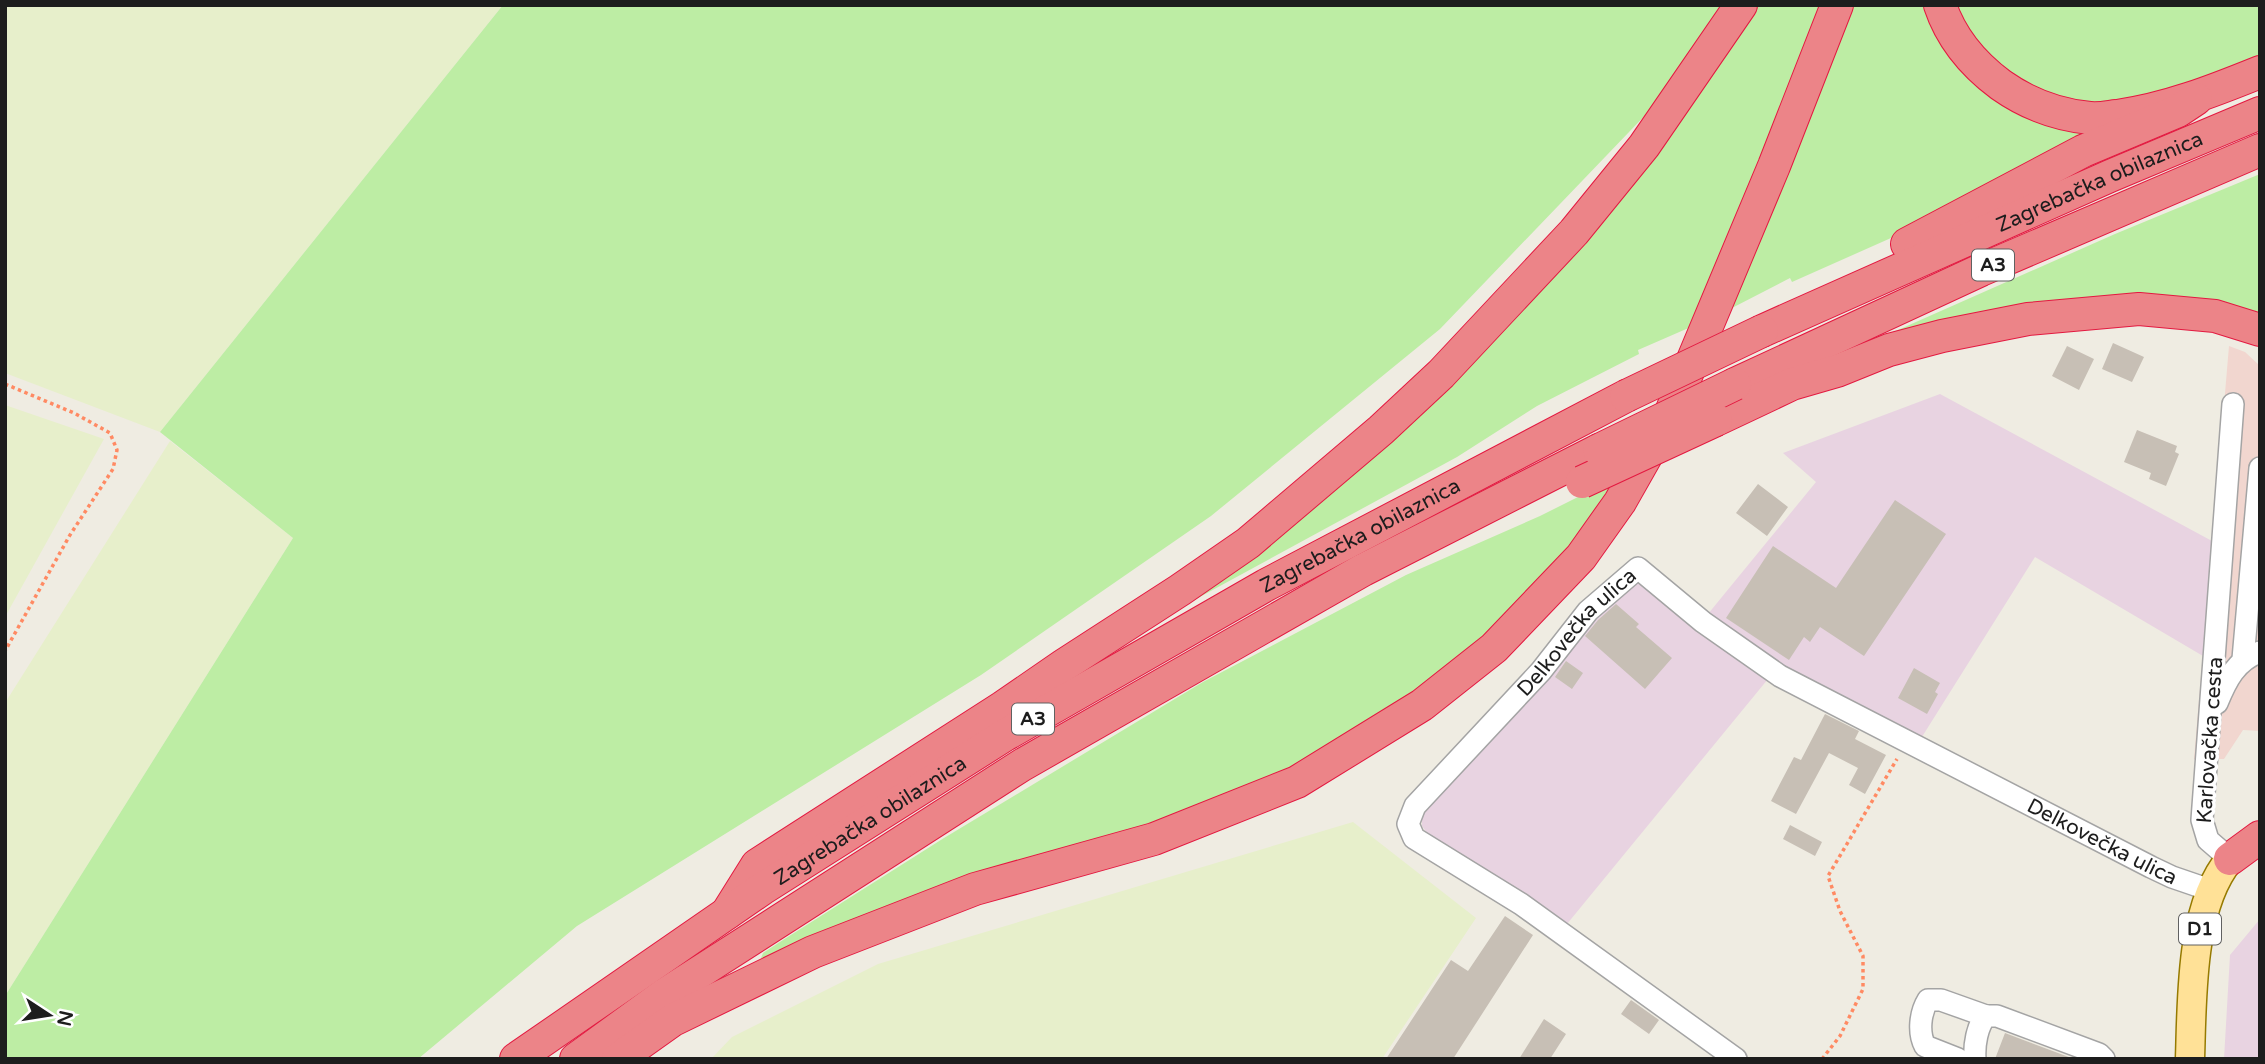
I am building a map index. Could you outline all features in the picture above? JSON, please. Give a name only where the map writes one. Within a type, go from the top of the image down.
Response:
[{"type":"highway","points":[[727,913],[757,865],[981,722],[1248,543],[1381,430],[1459,356],[1574,232],[1644,146],[1741,5]]},
{"type":"highway","points":[[618,1059],[673,1020],[813,952],[975,890],[1154,839],[1297,782],[1422,705],[1494,648],[1581,557],[1620,502],[1671,412],[1774,166],[1837,5]]},
{"type":"highway","points":[[1940,5],[1954,35],[1983,72],[2031,104],[2054,112],[2092,119],[2138,113],[2196,99],[2248,77]]},
{"type":"highway","points":[[1762,331],[1780,307],[1931,232],[2083,151],[2178,111],[2196,99]]},
{"type":"highway","name":"Zagrebačka obilaznica","points":[[516,1059],[762,889],[1005,735],[1266,585],[1626,396],[1762,331],[2110,176],[2253,116]]},
{"type":"highway","name":"Zagrebačka obilaznica","points":[[576,1059],[664,995],[1022,765],[1363,570],[1735,384],[1981,270],[2258,151]]},
{"type":"highway","points":[[1526,487],[1582,482],[1792,384],[1942,336],[2028,319],[2139,309],[2216,316],[2260,330]]},
{"type":"highway","points":[[2230,859],[2260,837]]},
{"type":"main road","name":"D1","points":[[2190,1059],[2199,937],[2210,890],[2221,869],[2230,859]]},
{"type":"street","name":"Karlovačka cesta","points":[[2230,859],[2212,845],[2203,828],[2233,404]]},
{"type":"street","points":[[2229,458],[2260,462]]},
{"type":"street","points":[[2211,718],[2230,677],[2251,655],[2260,468]]},
{"type":"street","name":"Delkovečka ulica","points":[[1736,1059],[1521,904],[1414,838],[1408,824],[1415,806],[1541,671],[1588,611],[1637,568],[1703,622],[1780,676],[2151,867],[2210,890]]},
{"type":"street","points":[[1958,1059],[1924,1046],[1920,1037],[1923,1008],[1928,1000],[1941,1000],[1986,1016],[1997,1016],[2099,1054],[2104,1059]]},
{"type":"street","points":[[1975,1059],[1976,1041],[1986,1016]]},
{"type":"path","points":[[5,384],[74,413],[110,433],[117,450],[113,469],[70,535],[5,651]]},
{"type":"path","points":[[1822,1059],[1840,1036],[1863,989],[1863,956],[1840,911],[1828,876],[1906,742]]},
{"type":"shaded area","points":[[2229,346],[2245,352],[2260,366],[2260,731],[2243,730],[2224,759],[2194,759]]},
{"type":"shaded area","points":[[1940,394],[2212,541],[2203,656],[2035,557],[1920,740],[1790,670],[1737,638],[1708,614],[1816,482],[1783,453]]},
{"type":"shaded area","points":[[1632,578],[1768,679],[1567,924],[1432,840],[1422,826],[1422,810],[1606,600]]},
{"type":"shaded area","points":[[2260,919],[2260,1059],[2224,1059],[2230,955]]},
{"type":"green space","points":[[5,5],[503,5],[160,432],[5,373]]},
{"type":"green space","points":[[503,5],[1721,5],[1707,31],[1653,107],[1440,329],[1211,516],[981,675],[577,926],[418,1059],[5,1059],[5,996],[293,538],[160,432]]},
{"type":"green space","points":[[1754,5],[1824,5],[1700,323],[1638,350],[1639,354],[1537,406],[1457,457],[1174,611],[1379,447]]},
{"type":"green space","points":[[1848,5],[1928,5],[1935,25],[2093,132],[1936,218],[1792,282],[1790,278],[1730,309]]},
{"type":"green space","points":[[1951,5],[2260,5],[2260,59],[2184,90],[2115,106],[2045,98],[1994,68]]},
{"type":"green space","points":[[2260,174],[2260,320],[2238,312],[1864,345],[2115,234]]},
{"type":"green space","points":[[5,405],[104,439],[5,617]]},
{"type":"green space","points":[[170,441],[293,538],[5,996],[5,703]]},
{"type":"green space","points":[[1620,476],[1579,537],[1508,617],[1398,708],[1256,787],[761,958],[763,953],[944,838],[1203,682],[1406,575],[1540,516]]},
{"type":"green space","points":[[1353,822],[1476,918],[1382,1059],[711,1059],[732,1037],[878,964]]},
{"type":"building","points":[[2113,343],[2144,357],[2132,382],[2102,369]]},
{"type":"building","points":[[2067,346],[2094,359],[2079,390],[2052,376]]},
{"type":"building","points":[[2137,430],[2177,446],[2175,452],[2179,454],[2166,486],[2149,479],[2151,473],[2124,462]]},
{"type":"building","points":[[1758,484],[1788,507],[1767,536],[1736,513]]},
{"type":"building","points":[[1895,500],[1946,534],[1864,656],[1820,627],[1810,642],[1804,637],[1789,660],[1726,618],[1773,546],[1836,588]]},
{"type":"building","points":[[1616,604],[1639,624],[1636,627],[1672,658],[1645,689],[1585,636]]},
{"type":"building","points":[[1566,661],[1583,673],[1572,689],[1555,677]]},
{"type":"building","points":[[1914,668],[1940,683],[1935,692],[1938,694],[1927,714],[1898,698]]},
{"type":"building","points":[[1825,714],[1859,731],[1855,739],[1886,755],[1865,794],[1849,785],[1858,768],[1829,753],[1796,814],[1771,801],[1794,757],[1801,760]]},
{"type":"building","points":[[1790,825],[1822,842],[1815,856],[1783,839]]},
{"type":"building","points":[[1505,916],[1533,935],[1453,1059],[1386,1059],[1451,960],[1468,971]]},
{"type":"building","points":[[1631,1000],[1659,1020],[1649,1034],[1621,1014]]},
{"type":"building","points":[[1544,1019],[1566,1034],[1550,1059],[1519,1059]]},
{"type":"building","points":[[2005,1033],[2074,1059],[1995,1059]]}]
